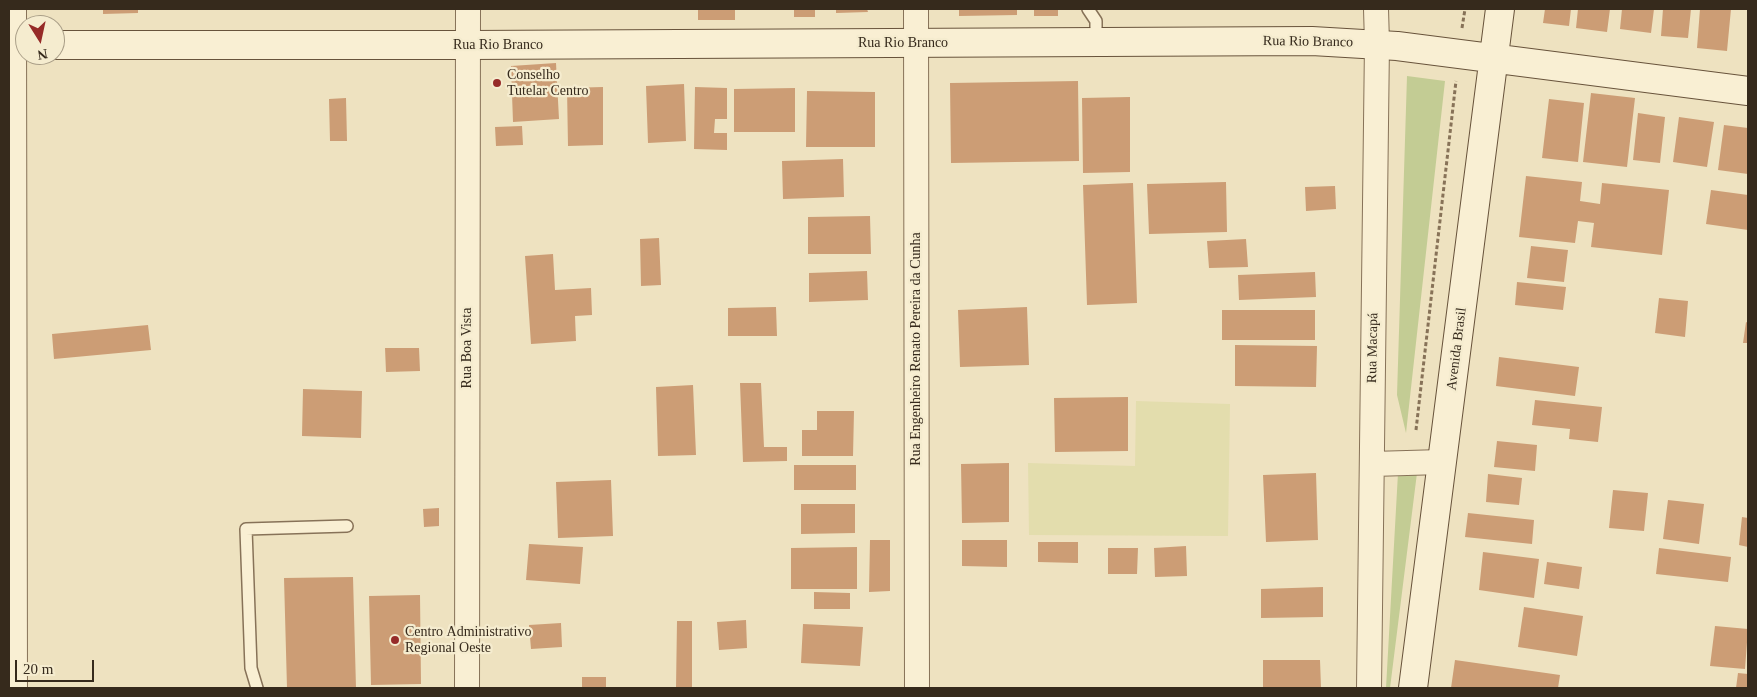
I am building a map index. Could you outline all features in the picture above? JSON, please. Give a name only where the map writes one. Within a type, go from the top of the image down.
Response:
[{"type":"street","points":[[14,9],[15,26]]},
{"type":"street","name":"Rua Boa Vista","points":[[467,688],[468,9]]},
{"type":"street","name":"Rua Engenheiro Renato Pereira da Cunha","points":[[916,9],[917,688]]},
{"type":"street","name":"Rua Macapá","points":[[1369,688],[1376,9]]},
{"type":"street","name":"Avenida Brasil","points":[[1412,688],[1500,9]]},
{"type":"street","name":"Rua Rio Branco","points":[[65,45],[1312,41],[1377,43],[1748,91]]},
{"type":"street","points":[[14,688],[16,65]]},
{"type":"street","points":[[1372,464],[1442,462]]},
{"type":"lane","points":[[1088,9],[1096,21],[1096,42]]},
{"type":"lane","points":[[257,688],[251,668],[246,529],[347,526]]},
{"type":"path","points":[[1416,432],[1465,9]]},
{"type":"shaded area","points":[[1136,401],[1230,404],[1228,536],[1029,535],[1028,463],[1135,466]]},
{"type":"green space","points":[[1407,76],[1445,81],[1406,433],[1397,395]]},
{"type":"green space","points":[[1398,473],[1417,473],[1390,688],[1386,688]]},
{"type":"building","points":[[103,9],[138,9],[138,13],[103,14]]},
{"type":"building","points":[[698,9],[735,9],[735,20],[698,20]]},
{"type":"building","points":[[794,9],[815,9],[815,17],[794,17]]},
{"type":"building","points":[[836,9],[867,9],[868,12],[836,13]]},
{"type":"building","points":[[959,9],[1017,9],[1017,15],[959,16]]},
{"type":"building","points":[[1034,9],[1058,9],[1058,16],[1034,16]]},
{"type":"building","points":[[1545,9],[1571,9],[1569,26],[1543,23]]},
{"type":"building","points":[[1578,9],[1610,9],[1607,32],[1576,28]]},
{"type":"building","points":[[1622,9],[1654,9],[1651,33],[1620,29]]},
{"type":"building","points":[[1663,9],[1691,9],[1688,38],[1661,36]]},
{"type":"building","points":[[1700,9],[1731,9],[1727,51],[1697,48]]},
{"type":"building","points":[[556,63],[559,119],[513,122],[511,66]]},
{"type":"building","points":[[1078,81],[1079,161],[951,163],[950,83]]},
{"type":"building","points":[[684,84],[686,141],[648,143],[646,86]]},
{"type":"building","points":[[603,87],[603,145],[568,146],[567,88]]},
{"type":"building","points":[[695,87],[727,88],[727,119],[715,119],[714,133],[727,133],[727,150],[694,149]]},
{"type":"building","points":[[795,88],[795,132],[734,132],[734,89]]},
{"type":"building","points":[[807,91],[875,92],[875,147],[806,147]]},
{"type":"building","points":[[1591,93],[1635,98],[1627,167],[1583,162]]},
{"type":"building","points":[[1130,97],[1130,172],[1083,173],[1082,98]]},
{"type":"building","points":[[346,98],[347,141],[330,141],[329,99]]},
{"type":"building","points":[[1549,99],[1584,103],[1578,162],[1542,158]]},
{"type":"building","points":[[1638,113],[1665,117],[1660,163],[1633,160]]},
{"type":"building","points":[[1679,117],[1714,122],[1707,167],[1673,162]]},
{"type":"building","points":[[1724,125],[1748,128],[1748,174],[1718,170]]},
{"type":"building","points":[[522,126],[523,145],[496,146],[495,127]]},
{"type":"building","points":[[843,159],[844,197],[783,199],[782,161]]},
{"type":"building","points":[[1526,176],[1582,182],[1580,201],[1600,204],[1602,183],[1669,190],[1662,255],[1591,247],[1594,223],[1578,221],[1575,243],[1519,237]]},
{"type":"building","points":[[1226,182],[1227,232],[1149,234],[1147,184]]},
{"type":"building","points":[[1133,183],[1137,303],[1087,305],[1083,185]]},
{"type":"building","points":[[1335,186],[1336,209],[1306,211],[1305,187]]},
{"type":"building","points":[[1711,190],[1748,195],[1748,230],[1706,224]]},
{"type":"building","points":[[870,216],[871,254],[808,254],[808,217]]},
{"type":"building","points":[[659,238],[661,285],[641,286],[640,239]]},
{"type":"building","points":[[1246,239],[1248,267],[1209,268],[1207,241]]},
{"type":"building","points":[[1531,246],[1568,250],[1564,282],[1527,278]]},
{"type":"building","points":[[553,254],[555,290],[591,288],[592,315],[575,316],[576,341],[531,344],[525,256]]},
{"type":"building","points":[[867,271],[868,300],[809,302],[809,273]]},
{"type":"building","points":[[1315,272],[1316,297],[1239,300],[1238,275]]},
{"type":"building","points":[[1517,282],[1566,287],[1563,310],[1515,305]]},
{"type":"building","points":[[1659,298],[1688,301],[1685,337],[1655,333]]},
{"type":"building","points":[[776,307],[777,336],[728,336],[728,308]]},
{"type":"building","points":[[1027,307],[1029,365],[960,367],[958,310]]},
{"type":"building","points":[[1222,310],[1315,310],[1315,340],[1222,340]]},
{"type":"building","points":[[1746,322],[1748,323],[1748,343],[1743,343]]},
{"type":"building","points":[[148,325],[151,350],[54,359],[52,334]]},
{"type":"building","points":[[1235,345],[1317,346],[1316,387],[1235,386]]},
{"type":"building","points":[[385,348],[419,348],[420,371],[386,372]]},
{"type":"building","points":[[1499,357],[1579,367],[1575,396],[1496,386]]},
{"type":"building","points":[[740,383],[761,383],[764,447],[787,447],[787,461],[743,462]]},
{"type":"building","points":[[693,385],[696,455],[658,456],[656,387]]},
{"type":"building","points":[[303,389],[362,391],[361,438],[302,436]]},
{"type":"building","points":[[1128,397],[1128,451],[1055,452],[1054,398]]},
{"type":"building","points":[[1535,400],[1602,407],[1598,442],[1569,439],[1570,429],[1532,425]]},
{"type":"building","points":[[817,411],[854,411],[853,456],[802,456],[802,430],[817,430]]},
{"type":"building","points":[[1497,441],[1537,445],[1535,471],[1494,467]]},
{"type":"building","points":[[1009,463],[1009,522],[962,523],[961,464]]},
{"type":"building","points":[[794,465],[856,465],[856,490],[794,490]]},
{"type":"building","points":[[1316,473],[1318,540],[1266,542],[1263,475]]},
{"type":"building","points":[[1488,474],[1522,478],[1519,505],[1486,502]]},
{"type":"building","points":[[611,480],[613,536],[558,538],[556,482]]},
{"type":"building","points":[[1613,490],[1648,493],[1644,531],[1609,528]]},
{"type":"building","points":[[1668,500],[1704,504],[1699,544],[1663,539]]},
{"type":"building","points":[[801,504],[855,504],[855,533],[801,534]]},
{"type":"building","points":[[439,508],[439,526],[424,527],[423,509]]},
{"type":"building","points":[[1468,513],[1534,520],[1532,544],[1465,537]]},
{"type":"building","points":[[1742,517],[1748,518],[1748,547],[1739,545]]},
{"type":"building","points":[[870,540],[890,540],[890,591],[869,592]]},
{"type":"building","points":[[962,540],[1007,540],[1007,567],[962,566]]},
{"type":"building","points":[[1038,542],[1078,542],[1078,563],[1038,562]]},
{"type":"building","points":[[529,544],[583,547],[580,584],[526,580]]},
{"type":"building","points":[[1186,546],[1187,576],[1155,577],[1154,548]]},
{"type":"building","points":[[857,547],[857,589],[791,589],[791,548]]},
{"type":"building","points":[[1108,548],[1138,548],[1137,574],[1108,574]]},
{"type":"building","points":[[1659,548],[1731,557],[1728,582],[1656,574]]},
{"type":"building","points":[[1483,552],[1539,559],[1534,598],[1479,590]]},
{"type":"building","points":[[1547,562],[1582,567],[1579,589],[1544,584]]},
{"type":"building","points":[[353,577],[356,688],[287,688],[284,578]]},
{"type":"building","points":[[1323,587],[1323,617],[1261,618],[1261,589]]},
{"type":"building","points":[[814,592],[850,593],[850,609],[814,609]]},
{"type":"building","name":"Centro Administrativo Regional Oeste","points":[[420,595],[421,684],[371,685],[369,596]]},
{"type":"building","points":[[1524,607],[1583,616],[1577,656],[1518,647]]},
{"type":"building","points":[[746,620],[747,648],[719,650],[717,622]]},
{"type":"building","points":[[677,621],[692,621],[692,688],[676,688]]},
{"type":"building","points":[[561,623],[562,647],[531,649],[529,625]]},
{"type":"building","points":[[803,624],[863,627],[860,666],[801,663]]},
{"type":"building","points":[[1715,626],[1748,629],[1745,669],[1710,666]]},
{"type":"building","points":[[1263,660],[1320,660],[1321,688],[1263,688]]},
{"type":"building","points":[[1455,660],[1560,675],[1558,688],[1451,688]]},
{"type":"building","points":[[1738,673],[1748,674],[1748,688],[1736,688]]},
{"type":"building","points":[[582,677],[606,677],[606,688],[582,688]]},
{"type":"place","name":"Conselho Tutelar Centro","points":[[497,83]]},
{"type":"place","name":"Centro Administrativo Regional Oeste","points":[[395,640]]}]
